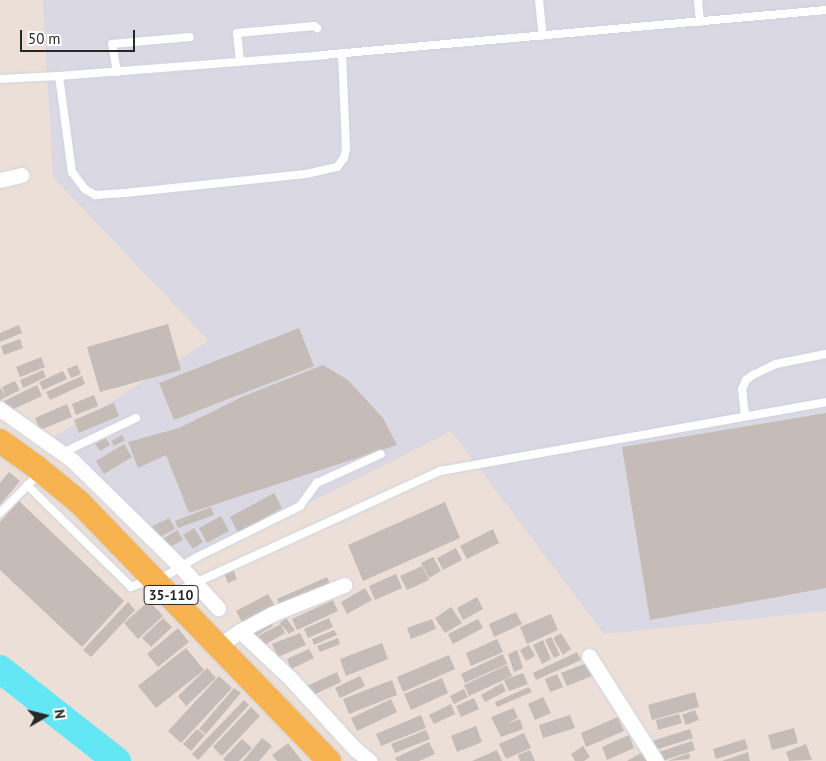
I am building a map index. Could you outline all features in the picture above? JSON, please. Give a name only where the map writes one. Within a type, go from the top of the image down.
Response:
[{"type":"main road","name":"35-110","points":[[0,441],[35,474],[79,502],[329,761]]},
{"type":"street","points":[[0,180],[21,174]]},
{"type":"street","points":[[0,410],[62,453],[180,566],[218,608]]},
{"type":"street","points":[[35,474],[62,453]]},
{"type":"street","points":[[114,538],[134,521]]},
{"type":"street","points":[[219,646],[240,631],[272,614],[344,585]]},
{"type":"street","points":[[240,631],[289,677],[355,749],[370,761]]},
{"type":"street","points":[[589,656],[656,761]]},
{"type":"lane","points":[[539,0],[543,36]]},
{"type":"lane","points":[[698,0],[700,22]]},
{"type":"lane","points":[[0,79],[240,62],[826,10]]},
{"type":"lane","points":[[240,62],[238,34],[314,26],[317,28]]},
{"type":"lane","points":[[117,72],[112,44],[190,37]]},
{"type":"lane","points":[[59,76],[72,172],[85,189],[94,195],[124,194],[306,174],[338,167],[344,158],[346,148],[342,53]]},
{"type":"lane","points":[[745,416],[742,389],[746,380],[760,370],[776,364],[826,354]]},
{"type":"lane","points":[[0,513],[35,474],[131,587],[139,584],[196,583],[440,471],[826,402]]},
{"type":"lane","points":[[62,453],[136,418]]},
{"type":"lane","points":[[159,583],[180,566],[300,506],[317,483],[381,454]]},
{"type":"shaded area","points":[[43,0],[826,0],[826,611],[604,634],[451,431],[181,567],[54,437],[209,341],[53,177]]},
{"type":"building","points":[[168,324],[181,370],[100,392],[87,347]]},
{"type":"building","points":[[19,325],[22,333],[0,342],[0,333]]},
{"type":"building","points":[[299,328],[314,366],[174,420],[159,383]]},
{"type":"building","points":[[20,339],[23,348],[4,355],[1,346]]},
{"type":"building","points":[[41,357],[45,367],[20,377],[16,367]]},
{"type":"building","points":[[77,365],[81,374],[71,378],[67,369]]},
{"type":"building","points":[[323,365],[348,380],[383,418],[397,445],[189,513],[166,455],[138,468],[128,442],[179,428],[244,396]]},
{"type":"building","points":[[43,370],[46,377],[23,388],[20,380]]},
{"type":"building","points":[[63,371],[67,379],[43,390],[39,382]]},
{"type":"building","points":[[82,376],[85,384],[50,400],[46,392]]},
{"type":"building","points":[[15,381],[20,390],[0,400],[0,387],[6,396],[2,387]]},
{"type":"building","points":[[37,385],[42,396],[9,411],[4,401]]},
{"type":"building","points":[[94,395],[98,406],[76,415],[72,404]]},
{"type":"building","points":[[114,403],[119,416],[79,433],[74,420]]},
{"type":"building","points":[[67,404],[72,417],[40,430],[35,418]]},
{"type":"building","points":[[826,413],[826,588],[650,620],[622,447]]},
{"type":"building","points":[[122,435],[125,440],[114,446],[111,441]]},
{"type":"building","points":[[106,438],[110,445],[100,451],[95,444]]},
{"type":"building","points":[[124,444],[132,457],[104,474],[96,461]]},
{"type":"building","points":[[9,472],[20,481],[0,505],[0,483]]},
{"type":"building","points":[[274,493],[282,508],[238,533],[230,517]]},
{"type":"building","points":[[19,501],[124,601],[82,647],[0,570],[0,522]]},
{"type":"building","points":[[445,502],[460,538],[363,581],[348,545]]},
{"type":"building","points":[[211,507],[214,515],[178,528],[175,521]]},
{"type":"building","points":[[221,516],[229,531],[207,543],[199,528]]},
{"type":"building","points":[[169,518],[175,529],[156,539],[151,527]]},
{"type":"building","points":[[194,528],[203,542],[193,549],[183,535]]},
{"type":"building","points":[[493,529],[499,543],[467,559],[460,546]]},
{"type":"building","points":[[177,530],[183,540],[168,548],[163,539]]},
{"type":"building","points":[[456,548],[462,560],[443,570],[437,558]]},
{"type":"building","points":[[433,557],[441,571],[429,578],[421,563]]},
{"type":"building","points":[[422,566],[429,580],[407,590],[400,576]]},
{"type":"building","points":[[233,569],[237,579],[228,583],[224,573]]},
{"type":"building","points":[[396,574],[402,588],[375,600],[369,586]]},
{"type":"building","points":[[327,577],[331,587],[281,608],[277,599]]},
{"type":"building","points":[[365,588],[372,600],[347,614],[341,602]]},
{"type":"building","points":[[268,594],[275,606],[243,624],[236,611]]},
{"type":"building","points":[[477,597],[483,609],[463,620],[457,608]]},
{"type":"building","points":[[333,600],[338,611],[297,630],[292,619]]},
{"type":"building","points":[[149,601],[163,616],[138,639],[124,623]]},
{"type":"building","points":[[128,602],[135,610],[91,657],[83,650]]},
{"type":"building","points":[[451,607],[462,623],[445,633],[435,618]]},
{"type":"building","points":[[516,612],[522,624],[494,637],[489,624]]},
{"type":"building","points":[[551,614],[558,630],[527,644],[520,627]]},
{"type":"building","points":[[163,618],[172,627],[151,647],[142,638]]},
{"type":"building","points":[[269,618],[273,626],[256,636],[251,627]]},
{"type":"building","points":[[286,618],[295,630],[289,634],[280,623]]},
{"type":"building","points":[[329,618],[333,627],[308,638],[304,629]]},
{"type":"building","points":[[432,619],[436,629],[411,639],[407,628]]},
{"type":"building","points":[[478,619],[483,628],[453,644],[448,634]]},
{"type":"building","points":[[281,624],[285,633],[261,647],[256,637]]},
{"type":"building","points":[[178,628],[189,642],[158,667],[147,654]]},
{"type":"building","points":[[334,630],[337,635],[314,645],[312,639]]},
{"type":"building","points":[[300,633],[306,645],[278,657],[272,644]]},
{"type":"building","points":[[561,633],[571,649],[563,655],[553,638]]},
{"type":"building","points":[[551,637],[560,655],[554,658],[545,640]]},
{"type":"building","points":[[338,638],[340,644],[320,652],[317,646]]},
{"type":"building","points":[[497,639],[503,652],[471,666],[466,653]]},
{"type":"building","points":[[543,640],[551,659],[542,664],[533,645]]},
{"type":"building","points":[[382,643],[388,659],[346,676],[340,659]]},
{"type":"building","points":[[529,645],[535,656],[526,661],[520,650]]},
{"type":"building","points":[[186,648],[204,670],[156,708],[138,686]]},
{"type":"building","points":[[309,649],[314,658],[291,669],[287,659]]},
{"type":"building","points":[[517,650],[523,668],[514,672],[508,654]]},
{"type":"building","points":[[577,652],[581,660],[536,680],[533,673]]},
{"type":"building","points":[[503,654],[507,664],[465,683],[461,674]]},
{"type":"building","points":[[449,655],[455,669],[403,692],[397,677]]},
{"type":"building","points":[[587,663],[592,676],[567,686],[561,673]]},
{"type":"building","points":[[507,665],[512,676],[469,696],[464,685]]},
{"type":"building","points":[[207,668],[216,678],[186,706],[178,696]]},
{"type":"building","points":[[337,672],[341,682],[311,696],[307,686]]},
{"type":"building","points":[[523,673],[528,684],[509,691],[504,680]]},
{"type":"building","points":[[557,674],[563,687],[550,692],[545,679]]},
{"type":"building","points":[[219,676],[232,688],[181,743],[168,731]]},
{"type":"building","points":[[360,676],[365,686],[340,698],[335,688]]},
{"type":"building","points":[[442,678],[448,693],[411,710],[404,694]]},
{"type":"building","points":[[392,680],[397,695],[349,714],[343,699]]},
{"type":"building","points":[[502,683],[506,691],[485,702],[481,695]]},
{"type":"building","points":[[529,687],[532,692],[497,707],[495,702]]},
{"type":"building","points":[[234,688],[241,693],[206,734],[199,729]]},
{"type":"building","points":[[464,689],[468,697],[454,704],[450,696]]},
{"type":"building","points":[[695,692],[699,707],[652,720],[648,705]]},
{"type":"building","points":[[543,697],[551,713],[535,720],[528,704]]},
{"type":"building","points":[[474,698],[479,709],[461,717],[456,706]]},
{"type":"building","points":[[391,699],[397,712],[357,731],[351,718]]},
{"type":"building","points":[[244,700],[249,705],[198,760],[192,754]]},
{"type":"building","points":[[451,704],[455,714],[434,724],[429,715]]},
{"type":"building","points":[[251,707],[260,716],[222,756],[213,747]]},
{"type":"building","points":[[514,708],[518,718],[506,724],[520,719],[523,729],[501,737],[491,717]]},
{"type":"building","points":[[695,710],[699,720],[686,725],[682,715]]},
{"type":"building","points":[[679,714],[682,723],[658,730],[656,720]]},
{"type":"building","points":[[421,715],[426,728],[381,746],[376,734]]},
{"type":"building","points":[[570,715],[575,728],[543,738],[539,725]]},
{"type":"building","points":[[618,717],[624,731],[586,747],[581,733]]},
{"type":"building","points":[[476,726],[482,742],[457,752],[451,736]]},
{"type":"building","points":[[794,728],[798,743],[772,750],[768,735]]},
{"type":"building","points":[[197,729],[205,735],[191,751],[183,744]]},
{"type":"building","points":[[690,729],[693,738],[652,751],[649,742]]},
{"type":"building","points":[[426,730],[430,739],[395,753],[391,744]]},
{"type":"building","points":[[524,733],[531,748],[506,759],[499,744]]},
{"type":"building","points":[[629,735],[634,748],[607,760],[602,747]]},
{"type":"building","points":[[262,738],[272,746],[259,761],[243,761]]},
{"type":"building","points":[[242,739],[252,748],[239,761],[225,761],[223,759]]},
{"type":"building","points":[[745,739],[748,749],[716,759],[713,749]]},
{"type":"building","points":[[692,741],[695,750],[662,761],[659,752]]},
{"type":"building","points":[[429,742],[435,754],[419,761],[397,761],[395,758]]},
{"type":"building","points":[[288,743],[302,761],[277,761],[272,755]]},
{"type":"building","points":[[806,744],[812,760],[789,761],[786,752]]},
{"type":"building","points":[[583,746],[590,757],[584,761],[575,761],[571,754]]},
{"type":"building","points":[[497,750],[502,761],[472,761]]},
{"type":"building","points":[[530,750],[535,761],[520,761],[518,755]]},
{"type":"building","points":[[644,751],[650,761],[627,761]]},
{"type":"building","points":[[748,752],[750,761],[722,761]]},
{"type":"building","points":[[689,753],[690,759],[668,761]]},
{"type":"waterway","points":[[0,669],[117,761]]}]
